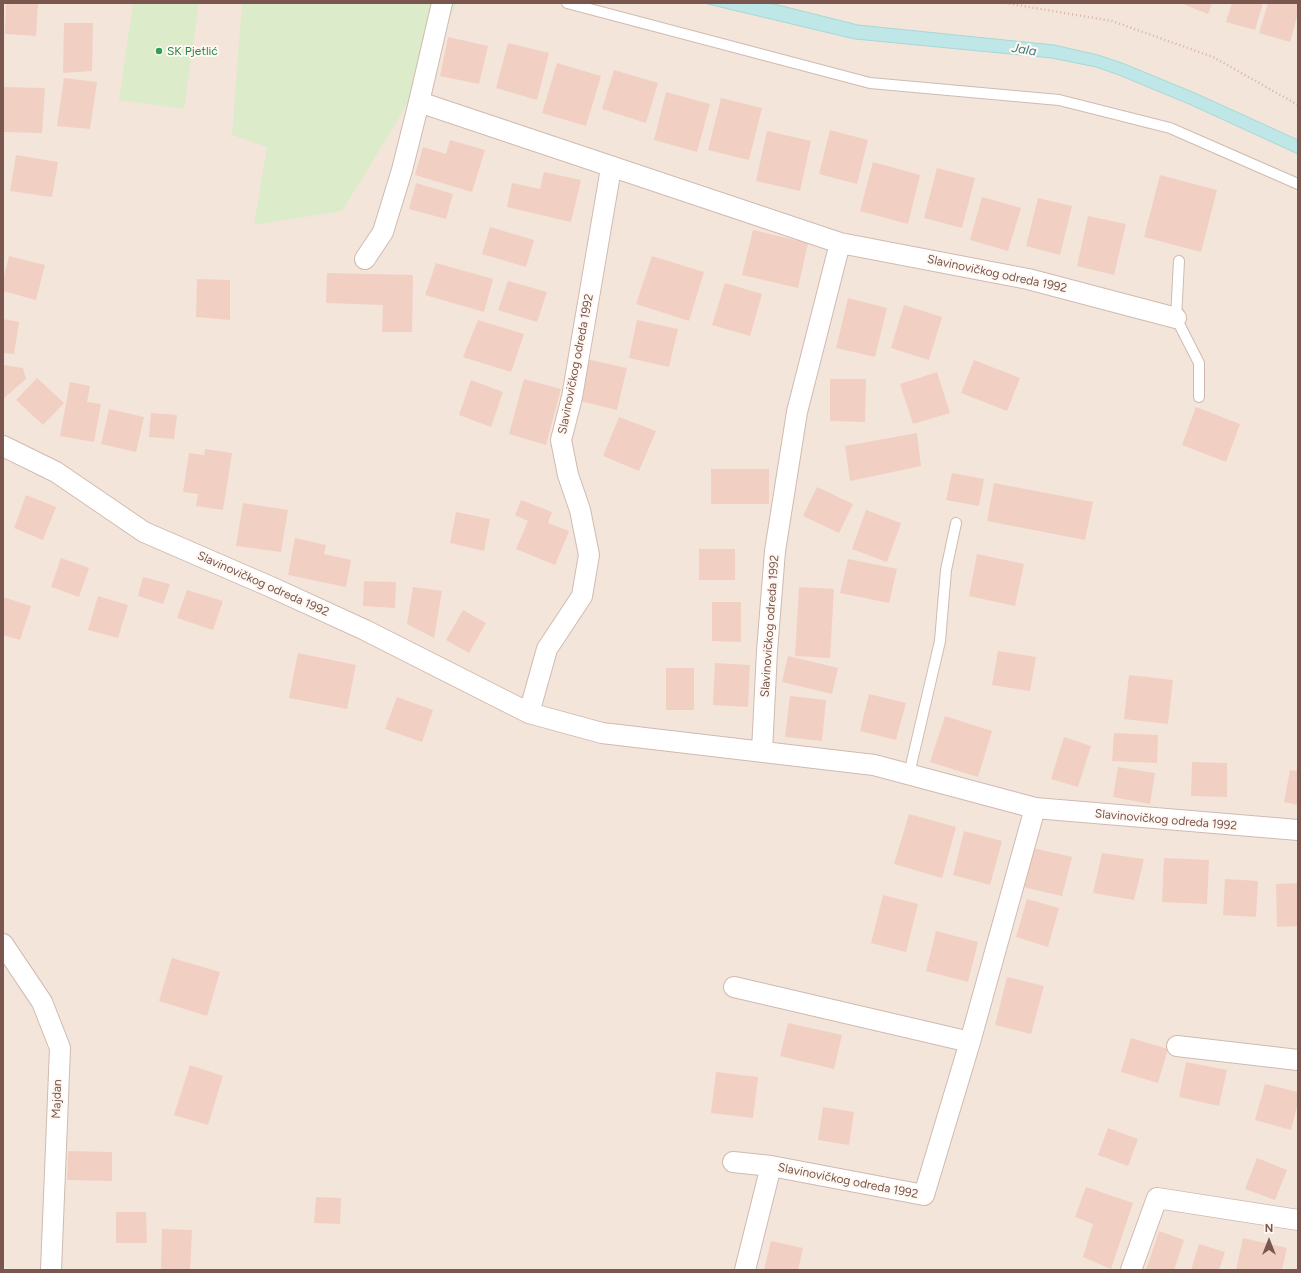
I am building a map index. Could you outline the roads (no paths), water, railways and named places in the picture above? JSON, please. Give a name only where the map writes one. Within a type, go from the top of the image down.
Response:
[{"type":"street","points":[[365,259],[383,232],[402,170],[442,3]]},
{"type":"street","name":"Slavinovičkog odreda 1992","points":[[419,102],[611,168],[840,243],[1028,279],[1176,318]]},
{"type":"street","name":"Slavinovičkog odreda 1992","points":[[529,712],[547,648],[582,596],[589,555],[580,510],[568,475],[561,440],[573,389],[611,168]]},
{"type":"street","name":"Slavinovičkog odreda 1992","points":[[762,751],[767,651],[775,551],[797,412],[840,243]]},
{"type":"street","name":"Slavinovičkog odreda 1992","points":[[3,446],[56,472],[144,532],[271,587],[365,630],[529,712],[602,733],[874,765],[1035,808],[1298,830]]},
{"type":"street","name":"Slavinovičkog odreda 1992","points":[[734,1162],[771,1166],[924,1196],[970,1042],[1035,808]]},
{"type":"street","name":"Majdan","points":[[3,944],[42,1002],[60,1048],[50,1270]]},
{"type":"street","points":[[734,987],[970,1042]]},
{"type":"street","points":[[1177,1046],[1298,1060]]},
{"type":"street","points":[[745,1270],[771,1166]]},
{"type":"street","points":[[1131,1270],[1157,1198],[1298,1220]]},
{"type":"lane","points":[[566,3],[870,83],[1060,100],[1170,128],[1298,184]]},
{"type":"lane","points":[[1179,261],[1176,318],[1199,363],[1199,397]]},
{"type":"lane","points":[[909,774],[940,641],[946,570],[956,523]]},
{"type":"water","name":"Jala","points":[[704,3],[770,3],[858,25],[1054,45],[1098,55],[1122,63],[1195,93],[1298,140],[1298,154],[1189,104],[1096,67],[1052,58],[855,39]]},
{"type":"place","name":"SK Pjetlić","points":[[159,51]]}]
